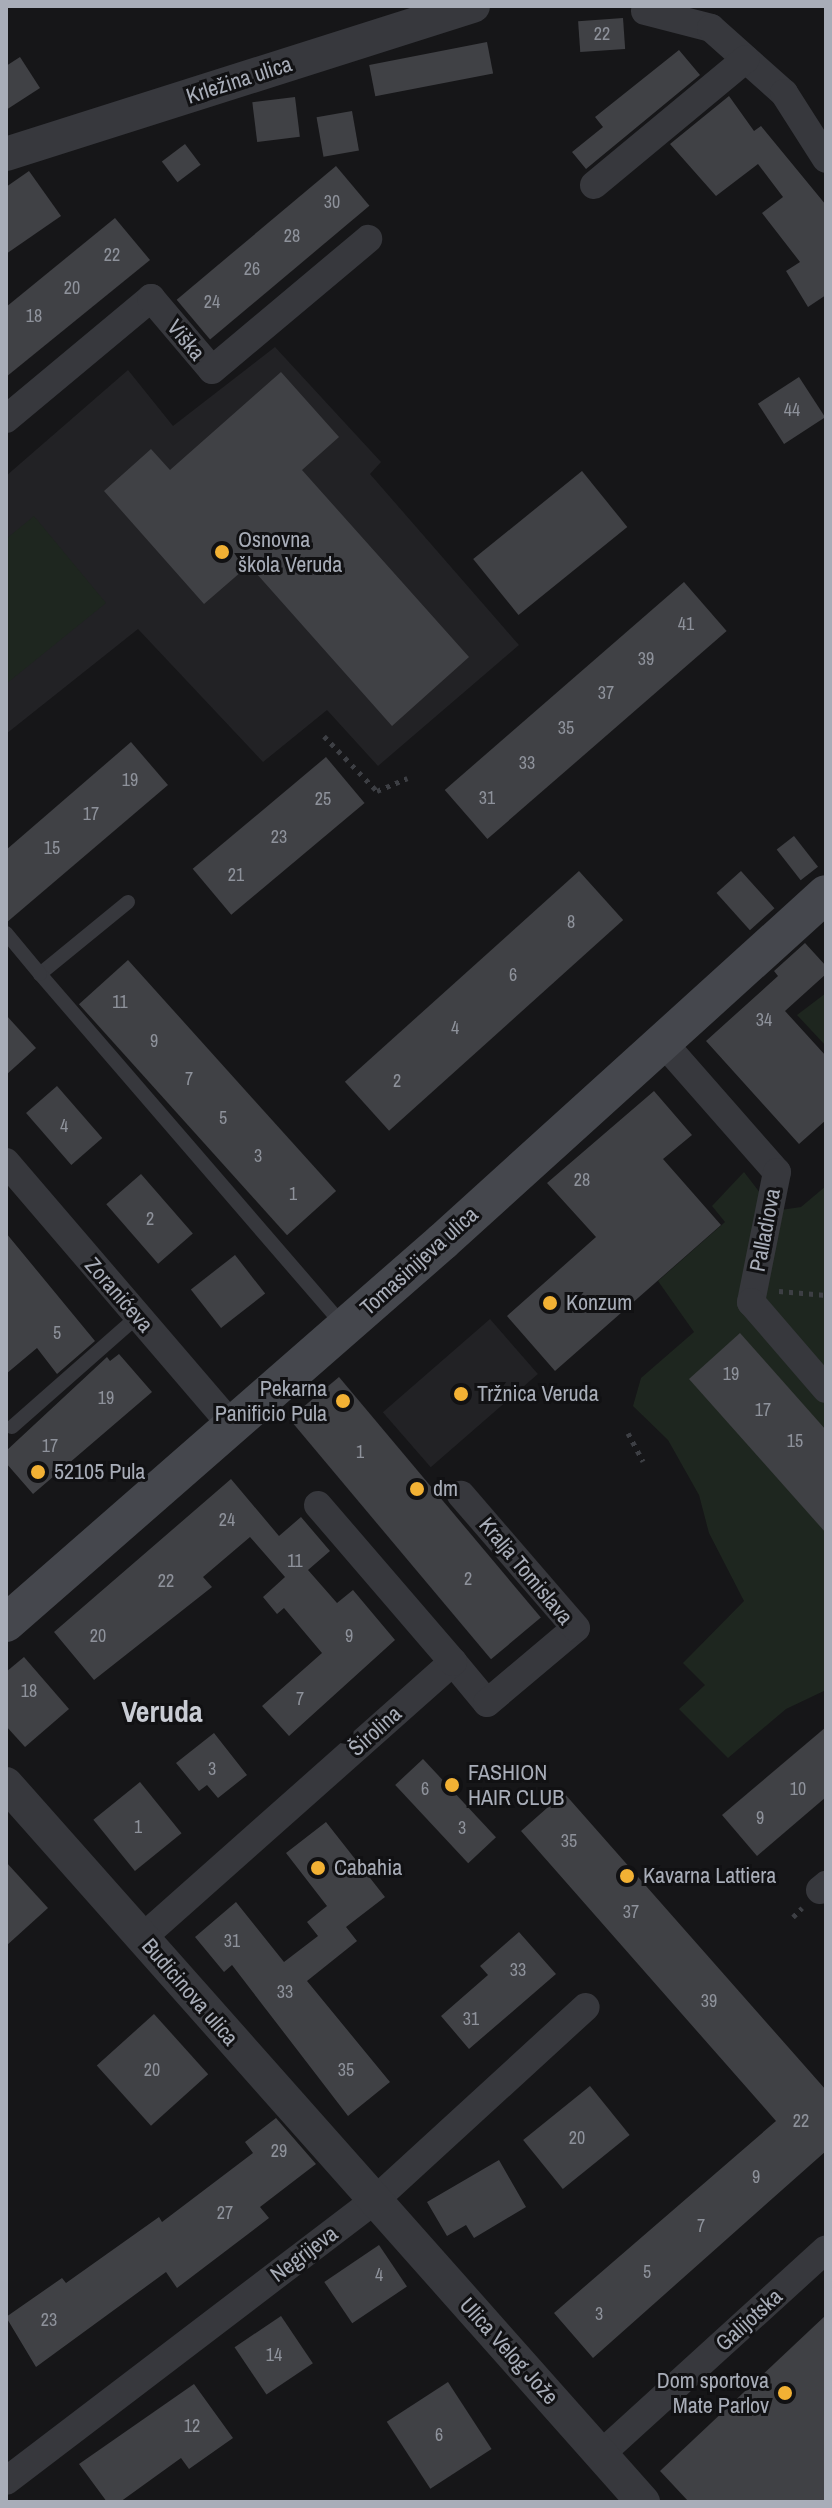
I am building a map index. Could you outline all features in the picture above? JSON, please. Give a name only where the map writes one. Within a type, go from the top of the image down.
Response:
[{"type":"main road","name":"Tomasinijeva ulica","points":[[6,1623],[345,1327],[660,1039],[826,894]]},
{"type":"street","name":"Krležina ulica","points":[[6,154],[473,6]]},
{"type":"street","points":[[645,11],[711,28],[784,93],[826,159]]},
{"type":"street","points":[[594,185],[746,59]]},
{"type":"street","name":"Viška","points":[[6,419],[151,298],[212,370],[368,239]]},
{"type":"street","name":"Palladiova","points":[[660,1039],[777,1172],[751,1302],[826,1389]]},
{"type":"street","name":"Zoranićeva","points":[[6,1162],[232,1426]]},
{"type":"street","name":"Kralja Tomislava","points":[[453,1662],[487,1703],[576,1628],[461,1495]]},
{"type":"street","points":[[318,1505],[453,1662]]},
{"type":"street","name":"Širolina","points":[[142,1938],[453,1662]]},
{"type":"street","name":"Budicinova ulica","points":[[6,1784],[374,2201]]},
{"type":"street","name":"Negrijeva","points":[[6,2481],[374,2201],[586,2007]]},
{"type":"street","name":"Ulica Velog Jože","points":[[374,2201],[643,2502]]},
{"type":"street","name":"Galijotska","points":[[601,2454],[826,2249]]},
{"type":"lane","points":[[40,974],[128,902]]},
{"type":"lane","points":[[6,933],[345,1327]]},
{"type":"lane","points":[[12,1427],[138,1316]]},
{"type":"path","points":[[324,736],[377,791],[407,778]]},
{"type":"path","points":[[753,1289],[826,1295]]},
{"type":"path","points":[[628,1433],[643,1461]]},
{"type":"shaded area","name":"Osnovna škola Veruda","points":[[275,347],[381,462],[370,474],[519,645],[378,766],[327,710],[263,762],[138,629],[6,734],[6,476],[128,370],[173,426]]},
{"type":"shaded area","points":[[34,516],[106,603],[6,684],[6,539]]},
{"type":"shaded area","points":[[826,993],[826,1046],[797,1015]]},
{"type":"shaded area","points":[[744,1172],[774,1211],[801,1207],[826,1186],[826,1690],[786,1709],[728,1758],[679,1709],[705,1685],[683,1663],[744,1601],[709,1533],[699,1495],[668,1440],[633,1406],[641,1378],[694,1332],[658,1281],[725,1222],[712,1206]]},
{"type":"shaded area","name":"Tržnica Veruda","points":[[490,1319],[538,1374],[431,1467],[383,1412]]},
{"type":"building","points":[[623,18],[625,49],[580,52],[578,21]]},
{"type":"building","points":[[487,42],[493,73],[375,96],[369,65]]},
{"type":"building","points":[[679,50],[700,75],[586,169],[572,152],[603,127],[595,117]]},
{"type":"building","points":[[20,57],[40,88],[6,110],[6,66]]},
{"type":"building","points":[[729,96],[754,131],[761,126],[826,205],[826,295],[808,307],[786,271],[800,262],[762,213],[783,197],[758,164],[716,196],[670,144]]},
{"type":"building","points":[[295,97],[300,137],[257,142],[252,102]]},
{"type":"building","points":[[352,111],[359,150],[323,157],[317,117]]},
{"type":"building","points":[[185,144],[201,165],[177,182],[162,161]]},
{"type":"building","points":[[336,166],[369,206],[210,340],[177,300]]},
{"type":"building","points":[[29,171],[61,216],[6,254],[6,187]]},
{"type":"building","points":[[115,218],[150,260],[6,377],[6,307]]},
{"type":"building","points":[[281,372],[339,437],[302,470],[469,657],[392,726],[249,565],[204,604],[104,491],[151,449],[170,470]]},
{"type":"building","points":[[799,377],[825,417],[784,444],[758,404]]},
{"type":"building","points":[[582,471],[627,527],[519,615],[473,559]]},
{"type":"building","points":[[684,582],[727,631],[487,839],[445,790]]},
{"type":"building","points":[[131,742],[168,785],[6,923],[6,850]]},
{"type":"building","points":[[326,757],[365,803],[231,915],[193,869]]},
{"type":"building","points":[[794,836],[818,867],[801,880],[777,850]]},
{"type":"building","points":[[579,871],[623,920],[389,1131],[345,1082]]},
{"type":"building","points":[[741,871],[774,908],[750,930],[716,893]]},
{"type":"building","points":[[805,943],[826,966],[826,974],[785,1011],[826,1056],[826,1120],[799,1144],[706,1041],[778,976],[774,971]]},
{"type":"building","points":[[128,960],[336,1191],[287,1235],[79,1004]]},
{"type":"building","points":[[6,1015],[36,1048],[6,1075]]},
{"type":"building","points":[[57,1086],[102,1138],[71,1165],[26,1113]]},
{"type":"building","points":[[654,1091],[692,1135],[663,1159],[721,1225],[555,1371],[507,1316],[596,1237],[547,1183]]},
{"type":"building","points":[[141,1174],[193,1234],[158,1264],[106,1204]]},
{"type":"building","points":[[6,1233],[95,1341],[57,1374],[37,1348],[6,1374]]},
{"type":"building","points":[[235,1255],[265,1294],[221,1328],[191,1289]]},
{"type":"building","points":[[740,1333],[826,1430],[826,1533],[689,1379]]},
{"type":"building","points":[[119,1354],[152,1392],[33,1494],[6,1463],[6,1451],[107,1357],[110,1361]]},
{"type":"building","points":[[339,1377],[541,1618],[491,1659],[289,1419]]},
{"type":"building","points":[[231,1479],[279,1536],[301,1517],[330,1551],[308,1570],[337,1603],[353,1590],[395,1640],[289,1736],[262,1706],[322,1653],[284,1608],[277,1614],[263,1597],[285,1577],[250,1537],[203,1577],[212,1587],[94,1680],[54,1632]]},
{"type":"building","points":[[24,1657],[69,1709],[25,1747],[6,1726],[6,1672]]},
{"type":"building","points":[[826,1727],[826,1797],[757,1856],[722,1815]]},
{"type":"building","points":[[214,1733],[247,1775],[218,1798],[207,1785],[199,1791],[176,1763]]},
{"type":"building","points":[[423,1759],[496,1837],[468,1863],[395,1785]]},
{"type":"building","points":[[140,1782],[182,1833],[135,1871],[93,1820]]},
{"type":"building","points":[[564,1793],[826,2090],[826,2151],[593,2358],[554,2313],[776,2121],[521,1831]]},
{"type":"building","points":[[326,1822],[385,1897],[346,1927],[357,1941],[307,1981],[390,2082],[348,2116],[232,1965],[224,1972],[195,1937],[236,1902],[284,1962],[318,1936],[307,1922],[327,1906],[286,1853]]},
{"type":"building","points":[[6,1862],[48,1908],[6,1946]]},
{"type":"building","points":[[519,1932],[556,1974],[469,2049],[441,2016],[488,1975],[480,1966]]},
{"type":"building","points":[[154,2014],[208,2074],[151,2126],[97,2066]]},
{"type":"building","points":[[590,2086],[630,2135],[563,2189],[523,2140]]},
{"type":"building","points":[[276,2118],[316,2164],[260,2207],[269,2218],[177,2288],[166,2272],[36,2367],[6,2317],[62,2278],[66,2283],[159,2217],[162,2222],[253,2153],[245,2142]]},
{"type":"building","points":[[499,2160],[526,2207],[474,2238],[466,2225],[447,2236],[427,2202]]},
{"type":"building","points":[[379,2245],[407,2286],[352,2323],[324,2282]]},
{"type":"building","name":"Dom sportova Mate Parlov","points":[[826,2315],[826,2502],[689,2502],[660,2471]]},
{"type":"building","points":[[281,2316],[313,2363],[266,2395],[235,2347]]},
{"type":"building","points":[[448,2382],[492,2449],[430,2489],[387,2422]]},
{"type":"building","points":[[194,2384],[233,2438],[189,2469],[181,2458],[120,2502],[107,2502],[79,2464]]},
{"type":"place","name":"Osnovna škola Veruda","points":[[222,552]]},
{"type":"place","name":"Konzum","points":[[550,1303]]},
{"type":"place","name":"Tržnica Veruda","points":[[461,1394]]},
{"type":"place","name":"Pekarna Panificio Pula","points":[[343,1401]]},
{"type":"place","name":"52105 Pula","points":[[38,1472]]},
{"type":"place","name":"dm","points":[[417,1489]]},
{"type":"place","name":"FASHION HAIR CLUB","points":[[452,1785]]},
{"type":"place","name":"Cabahia","points":[[318,1868]]},
{"type":"place","name":"Kavarna Lattiera","points":[[627,1876]]},
{"type":"place","name":"Dom sportova Mate Parlov","points":[[785,2393]]},
{"type":"district","name":"Veruda","points":[[162,1711]]}]
